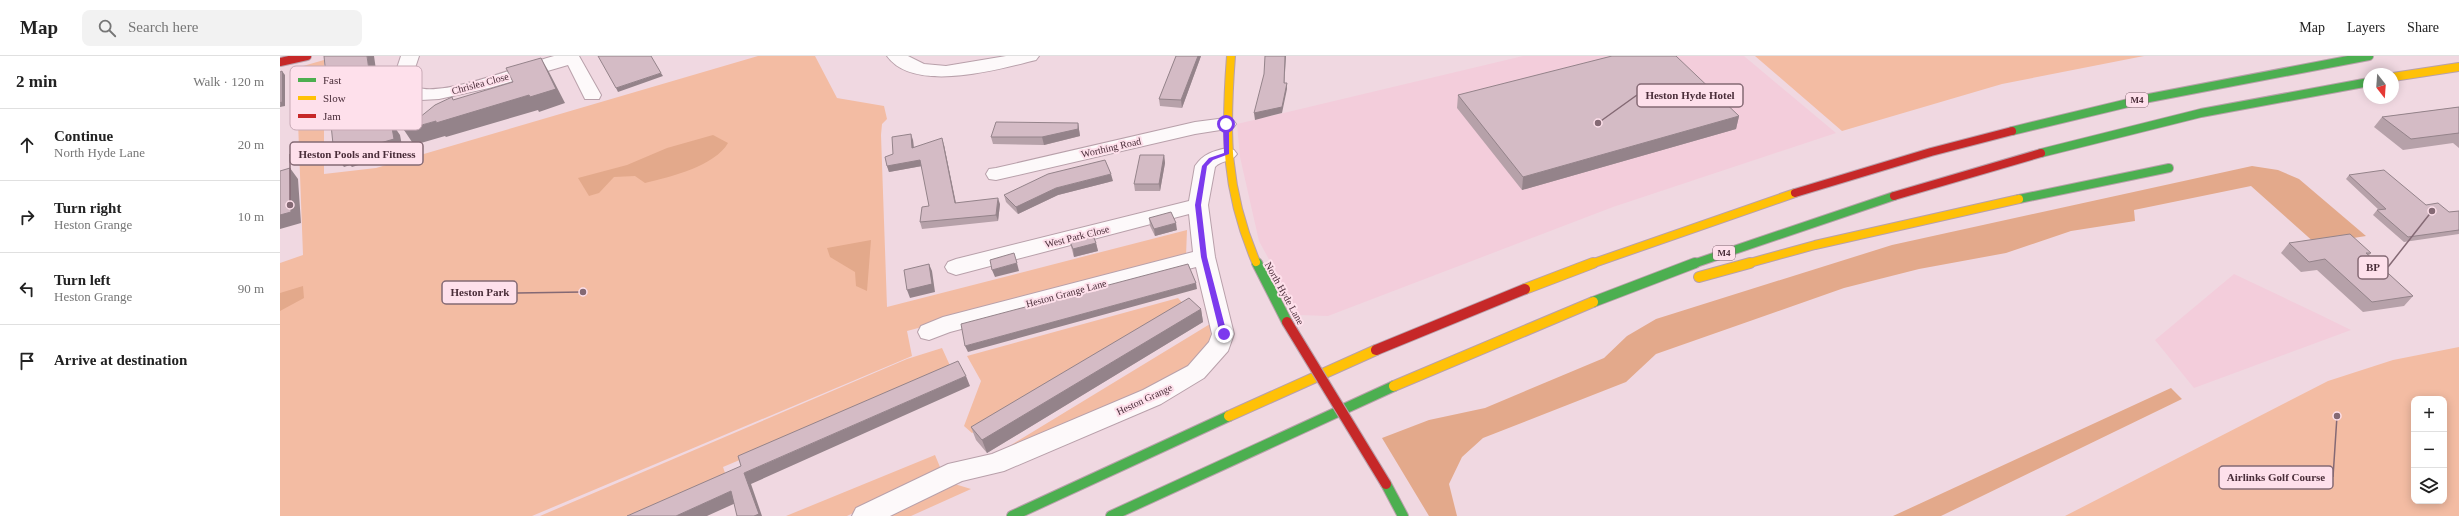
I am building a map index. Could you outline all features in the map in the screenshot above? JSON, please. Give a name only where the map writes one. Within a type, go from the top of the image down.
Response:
[{"type":"main road","points":[[280,62],[307,56]]},
{"type":"main road","name":"North Hyde Lane","points":[[1231,56],[1226,124],[1227,154],[1231,188],[1246,241],[1264,281],[1287,322],[1386,484],[1403,516]]},
{"type":"main road","points":[[2268,72],[2325,56]]},
{"type":"main road","name":"M4","points":[[1012,516],[1254,404],[1394,343],[1506,296],[1670,235],[1832,181],[2006,131],[2140,99],[2268,72],[2369,56]]},
{"type":"main road","points":[[2399,76],[2459,67]]},
{"type":"main road","name":"M4","points":[[1111,516],[1386,389],[1518,332],[1677,269],[1814,222],[2014,160],[2148,125],[2363,83]]},
{"type":"main road","points":[[1691,279],[1758,259],[1939,216],[2169,168]]},
{"type":"main road","points":[[1518,332],[1638,296]]},
{"type":"street","name":"Chrislea Close","points":[[407,66],[410,56]]},
{"type":"street","points":[[896,56],[920,68],[932,71],[954,71],[1030,56]]},
{"type":"street","name":"Chrislea Close","points":[[422,93],[456,92],[561,60],[572,59],[592,95]]},
{"type":"street","name":"Worthing Road","points":[[996,174],[1195,128],[1226,124]]},
{"type":"street","name":"Heston Grange","points":[[865,516],[957,471],[995,464],[1152,397],[1196,372],[1220,345],[1224,334],[1204,257],[1198,205],[1204,166],[1211,159],[1227,154]]},
{"type":"street","name":"West Park Close","points":[[956,267],[1198,205]]},
{"type":"street","name":"Heston Grange Lane","points":[[929,332],[943,325],[1204,257]]},
{"type":"shaded area","points":[[758,56],[815,56],[837,98],[884,106],[887,119],[882,124],[881,135],[887,307],[1187,230],[1186,256],[907,331],[912,356],[532,516],[280,516],[280,263],[303,255],[298,130],[324,130],[324,174],[376,168]]},
{"type":"shaded area","points":[[1523,56],[1744,56],[1836,133],[1613,207],[1328,316],[1299,315],[1259,241],[1240,157],[1237,124]]},
{"type":"shaded area","points":[[1755,56],[2144,56],[2002,84],[1842,131]]},
{"type":"shaded area","points":[[324,60],[324,66],[303,66]]},
{"type":"shaded area","points":[[713,135],[728,143],[722,151],[703,164],[679,174],[645,183],[635,176],[614,177],[599,193],[589,196],[578,178],[627,165],[667,148]]},
{"type":"shaded area","points":[[2252,166],[2278,170],[2299,179],[2366,236],[2316,244],[2251,186],[2134,210],[2135,221],[2071,231],[2006,253],[1919,269],[1844,288],[1656,354],[1626,382],[1483,438],[1462,457],[1449,484],[1457,516],[1429,516],[1382,438],[1429,420],[1485,408],[1604,358],[1627,336],[1656,319],[1892,245]]},
{"type":"shaded area","points":[[871,240],[867,291],[856,286],[855,272],[830,257],[827,248]]},
{"type":"shaded area","points":[[2234,274],[2351,330],[2194,388],[2155,340]]},
{"type":"shaded area","points":[[303,286],[304,298],[280,311],[280,293]]},
{"type":"shaded area","points":[[1178,298],[1187,308],[972,433],[964,426],[981,381],[967,356]]},
{"type":"shaded area","points":[[1210,324],[1211,341],[1206,353],[1175,380],[993,456]]},
{"type":"shaded area","points":[[2459,347],[2459,516],[2065,516],[2328,381],[2393,360]]},
{"type":"shaded area","points":[[942,348],[952,370],[723,467],[727,479],[642,516],[540,516],[907,359]]},
{"type":"shaded area","points":[[2171,388],[2182,399],[1941,516],[1893,516]]},
{"type":"shaded area","points":[[935,455],[940,467],[937,472],[847,516],[786,516]]},
{"type":"shaded area","points":[[948,482],[971,489],[911,516],[877,516]]},
{"type":"building","points":[[324,56],[367,56],[368,66],[325,66]]},
{"type":"building","points":[[598,56],[651,56],[661,73],[616,88]]},
{"type":"building","points":[[1176,56],[1198,56],[1181,100],[1159,99]]},
{"type":"building","points":[[1265,56],[1285,56],[1284,83],[1287,83],[1282,107],[1254,113],[1264,74]]},
{"type":"building","points":[[1612,56],[1676,56],[1739,116],[1523,177],[1458,95]]},
{"type":"building","points":[[541,58],[556,89],[530,97],[529,95],[436,123],[436,121],[422,125],[422,115],[435,105],[452,97],[453,100],[513,82],[506,68]]},
{"type":"building","points":[[282,71],[282,102],[280,103],[280,72]]},
{"type":"building","points":[[2459,107],[2459,133],[2411,139],[2382,117]]},
{"type":"building","points":[[996,122],[1078,123],[1078,129],[1042,137],[991,137]]},
{"type":"building","points":[[332,130],[392,130],[394,139],[342,154],[341,152],[334,154]]},
{"type":"building","points":[[911,134],[912,148],[942,138],[955,203],[998,198],[996,215],[920,222],[922,207],[929,206],[920,160],[887,166],[885,157],[893,154],[892,137]]},
{"type":"building","points":[[1140,155],[1164,155],[1159,184],[1134,184]]},
{"type":"building","points":[[1105,160],[1111,174],[1056,188],[1016,207],[1004,195],[1048,174]]},
{"type":"building","points":[[290,168],[291,212],[280,215],[280,171]]},
{"type":"building","points":[[2384,170],[2426,205],[2438,203],[2449,212],[2459,211],[2459,230],[2408,237],[2377,210],[2386,209],[2349,175]]},
{"type":"building","points":[[1171,212],[1176,223],[1154,229],[1149,218]]},
{"type":"building","points":[[1092,233],[1096,243],[1073,249],[1069,239]]},
{"type":"building","points":[[2350,234],[2371,253],[2366,253],[2413,296],[2372,302],[2325,259],[2309,262],[2289,243]]},
{"type":"building","points":[[1014,253],[1017,263],[992,270],[990,260]]},
{"type":"building","points":[[929,264],[932,284],[907,290],[904,270]]},
{"type":"building","points":[[1188,264],[1196,283],[965,346],[961,324]]},
{"type":"building","points":[[1189,298],[1201,309],[982,440],[971,427]]},
{"type":"building","points":[[958,361],[966,376],[744,473],[759,514],[754,516],[737,516],[731,491],[676,516],[627,516],[741,466],[738,456]]},
{"type":"traffic: fast","points":[[2012,131],[2149,98],[2369,56]]},
{"type":"traffic: fast","points":[[2041,153],[2201,113],[2363,83]]},
{"type":"traffic: fast","points":[[2019,199],[2169,168]]},
{"type":"traffic: fast","points":[[1593,302],[1735,248],[1894,196]]},
{"type":"traffic: fast","points":[[1256,262],[1287,322]]},
{"type":"traffic: fast","points":[[1111,516],[1394,386]]},
{"type":"traffic: fast","points":[[1012,516],[1229,416]]},
{"type":"traffic: fast","points":[[1386,484],[1403,516]]},
{"type":"traffic: slow","points":[[1231,56],[1227,136],[1228,161],[1237,210],[1256,262]]},
{"type":"traffic: slow","points":[[2399,76],[2459,67]]},
{"type":"traffic: slow","points":[[1525,289],[1612,256],[1795,193]]},
{"type":"traffic: slow","points":[[1699,277],[1815,245],[2019,199]]},
{"type":"traffic: slow","points":[[1394,386],[1593,302]]},
{"type":"traffic: slow","points":[[1229,416],[1376,350]]},
{"type":"traffic: jam","points":[[280,62],[307,56]]},
{"type":"traffic: jam","points":[[1795,193],[1931,152],[2012,131]]},
{"type":"traffic: jam","points":[[1894,196],[2041,153]]},
{"type":"traffic: jam","points":[[1376,350],[1525,289]]},
{"type":"traffic: jam","points":[[1287,322],[1386,484]]},
{"type":"place","name":"Heston Hyde Hotel","points":[[1598,123]]},
{"type":"place","name":"Heston Pools and Fitness","points":[[290,205]]},
{"type":"place","name":"BP","points":[[2432,211]]},
{"type":"place","name":"Heston Park","points":[[583,292]]},
{"type":"place","name":"Airlinks Golf Course","points":[[2337,416]]},
{"type":"route","points":[[1224,334],[1204,257],[1200,235],[1198,205],[1204,166],[1211,159],[1227,154],[1226,124]]}]
